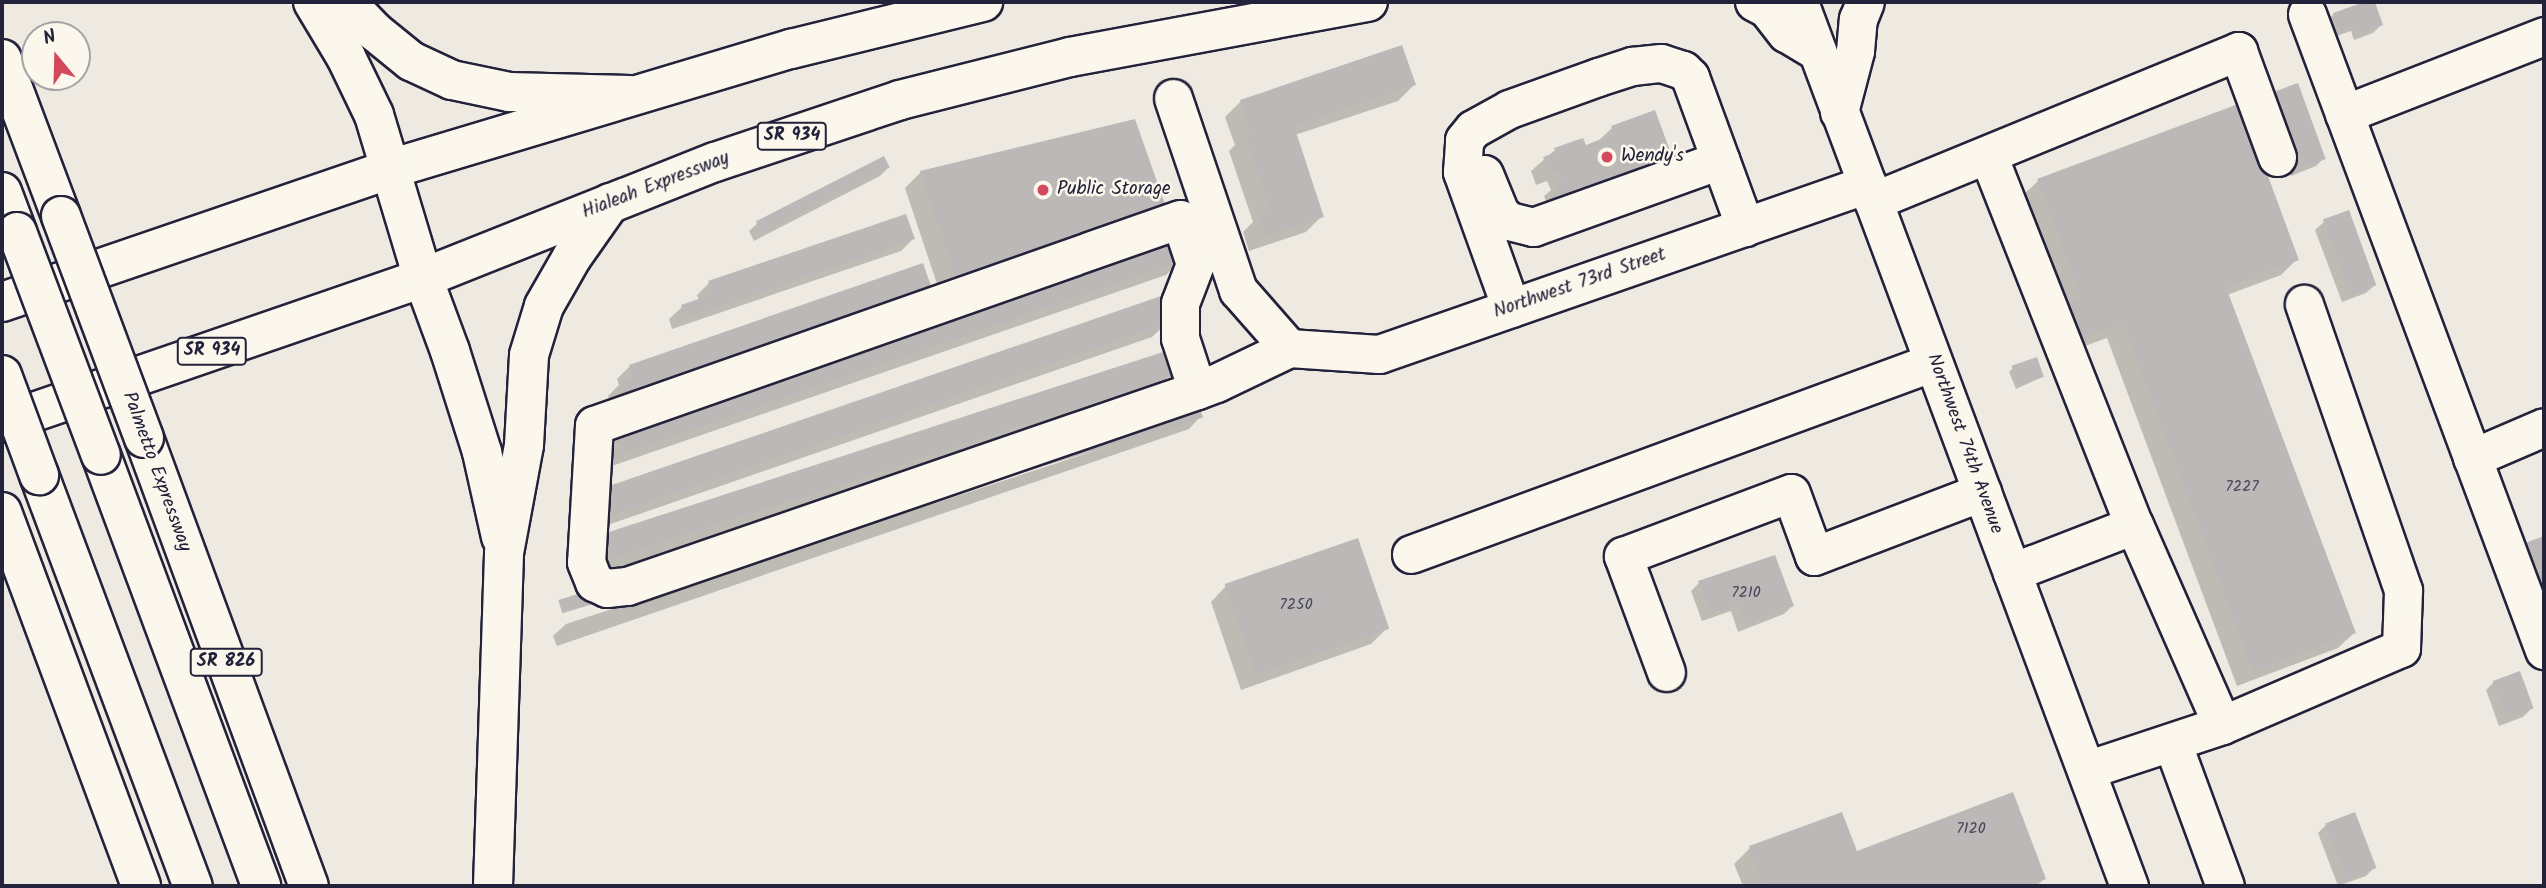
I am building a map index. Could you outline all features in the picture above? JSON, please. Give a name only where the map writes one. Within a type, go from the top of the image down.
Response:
[{"type":"main road","points":[[313,2],[367,99],[423,278],[450,351],[482,452],[504,553]]},
{"type":"main road","points":[[340,2],[350,6],[382,38],[411,61],[462,84],[509,92],[630,95]]},
{"type":"main road","points":[[2,302],[390,169],[630,95],[792,49],[983,2]]},
{"type":"main road","name":"Hialeah Expressway","points":[[2,423],[423,278],[764,145],[963,82],[1138,43],[1368,2]]},
{"type":"main road","points":[[1755,2],[1768,9],[1787,33],[1817,51]]},
{"type":"main road","name":"Palmetto Expressway","points":[[2,59],[309,886]]},
{"type":"main road","points":[[2,192],[261,886]]},
{"type":"main road","points":[[493,886],[504,553],[524,445],[529,355],[544,306],[566,267],[610,203]]},
{"type":"main road","points":[[2,375],[193,886]]},
{"type":"main road","points":[[2,512],[142,886]]},
{"type":"street","name":"Northwest 74th Avenue","points":[[1799,2],[2086,770],[2119,884]]},
{"type":"street","points":[[1839,112],[1865,2]]},
{"type":"street","points":[[2307,14],[2544,650]]},
{"type":"street","points":[[2344,114],[2544,36]]},
{"type":"street","name":"Northwest 73rd Street","points":[[1289,348],[1379,354],[1745,227],[1870,193],[1988,155],[2238,51],[2277,157]]},
{"type":"street","points":[[1511,308],[1462,173],[1461,156],[1464,141],[1473,129],[1509,108],[1632,66],[1661,63],[1683,70],[1690,78],[1745,227]]},
{"type":"street","points":[[1173,98],[1238,290],[1289,348],[1196,390],[627,586],[607,588],[594,582],[586,562],[594,425],[1180,219],[1195,264],[1180,303],[1180,338],[1196,390]]},
{"type":"street","points":[[1499,116],[1485,136],[1480,163],[1494,205],[1509,221],[1520,225],[1533,227],[1549,222],[1720,160]]},
{"type":"street","points":[[1988,155],[2134,525],[2222,725]]},
{"type":"street","points":[[2086,770],[2222,725],[2401,648],[2403,590],[2304,304]]},
{"type":"street","points":[[1411,554],[1933,362]]},
{"type":"street","points":[[2472,458],[2544,427]]},
{"type":"street","points":[[1666,672],[1623,555],[1791,493],[1814,556],[1982,492]]},
{"type":"street","points":[[2012,572],[2134,525]]},
{"type":"street","points":[[2172,741],[2225,886]]},
{"type":"building","points":[[2364,2],[2375,2],[2383,25],[2362,33],[2359,24],[2340,31],[2333,13]]},
{"type":"building","points":[[1402,45],[1416,85],[1294,126],[1324,217],[1265,236],[1258,215],[1270,211],[1244,134],[1251,131],[1240,100]]},
{"type":"building","points":[[2298,83],[2326,159],[2298,169],[2271,93]]},
{"type":"building","points":[[2241,103],[2299,260],[2226,287],[2356,633],[2253,672],[2123,323],[2076,341],[2063,306],[2082,299],[2037,179]]},
{"type":"building","name":"Wendy's","points":[[1655,110],[1672,156],[1641,167],[1644,174],[1563,203],[1555,182],[1563,180],[1560,170],[1549,173],[1543,157],[1556,152],[1554,148],[1583,138],[1586,145],[1614,134],[1611,126]]},
{"type":"building","name":"Public Storage","points":[[1135,119],[1167,210],[957,281],[920,171]]},
{"type":"building","points":[[884,156],[890,168],[762,233],[756,221]]},
{"type":"building","points":[[2349,210],[2376,285],[2350,295],[2323,220]]},
{"type":"building","points":[[906,214],[915,239],[685,318],[681,305],[713,294],[708,281]]},
{"type":"building","points":[[1175,234],[1184,260],[622,454],[613,427]]},
{"type":"building","points":[[923,263],[932,289],[624,396],[620,382],[633,378],[629,365]]},
{"type":"building","points":[[1161,296],[1170,322],[615,514],[606,487]]},
{"type":"building","points":[[1163,352],[1171,377],[605,561],[597,536]]},
{"type":"building","points":[[2037,357],[2044,377],[2018,386],[2011,366]]},
{"type":"building","points":[[1199,404],[1203,417],[562,613],[558,600]]},
{"type":"building","points":[[2544,536],[2544,569],[2541,560],[2533,564],[2525,543]]},
{"type":"building","points":[[1358,538],[1389,629],[1256,675],[1225,584]]},
{"type":"building","points":[[1775,555],[1794,606],[1746,625],[1739,604],[1711,614],[1698,581]]},
{"type":"building","points":[[2520,671],[2534,709],[2506,719],[2493,681]]},
{"type":"building","points":[[2013,792],[2046,879],[2028,886],[1764,886],[1749,846],[1842,812],[1857,851]]},
{"type":"building","points":[[2355,812],[2377,868],[2347,879],[2325,823]]},
{"type":"place","name":"Wendy's","points":[[1607,157]]},
{"type":"place","name":"Public Storage","points":[[1043,190]]}]
